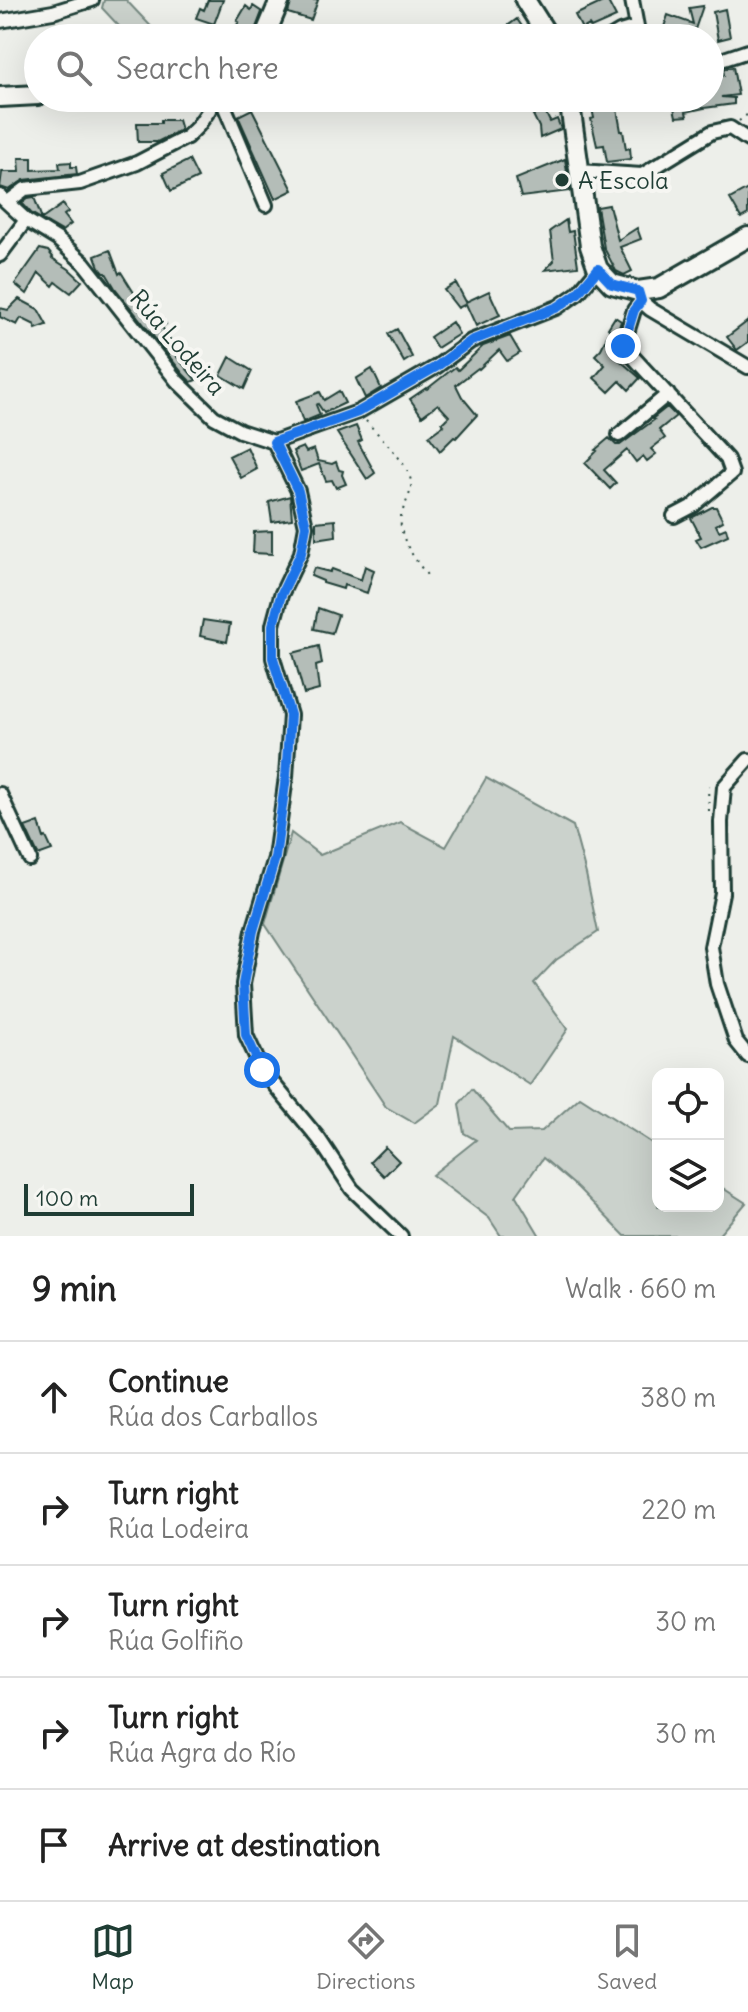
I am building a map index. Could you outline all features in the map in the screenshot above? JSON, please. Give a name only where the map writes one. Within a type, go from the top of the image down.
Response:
[{"type":"main road","points":[[270,24],[280,0]]},
{"type":"main road","points":[[525,0],[540,24]]},
{"type":"main road","points":[[0,97],[24,96]]},
{"type":"main road","points":[[571,112],[590,246],[598,269],[612,284],[640,296],[748,237]]},
{"type":"street","points":[[0,21],[53,12],[92,0]]},
{"type":"street","points":[[632,0],[636,24]]},
{"type":"street","points":[[724,59],[748,51]]},
{"type":"street","points":[[4,199],[25,189],[80,183],[137,163],[187,137],[208,112]]},
{"type":"street","points":[[227,112],[266,205]]},
{"type":"street","points":[[579,171],[642,175],[712,132],[730,128],[748,140]]},
{"type":"street","name":"Rúa Lodeira","points":[[4,199],[26,220],[57,239],[84,263],[177,381],[214,417],[240,431],[274,442]]},
{"type":"street","points":[[0,255],[26,220]]},
{"type":"street","points":[[401,1236],[352,1189],[319,1139],[262,1070],[246,1035],[243,984],[253,931],[275,858],[286,777],[290,715],[273,658],[273,625],[281,595],[301,553],[306,526],[298,491],[274,442],[358,412],[436,367],[471,341],[558,307],[578,293],[598,269]]},
{"type":"street","points":[[674,516],[693,506],[732,473],[727,459],[623,346],[640,296],[650,309],[748,367]]},
{"type":"street","points":[[619,435],[668,394]]},
{"type":"street","points":[[748,760],[724,787],[722,893],[711,947],[717,984],[736,1041],[748,1056]]},
{"type":"street","points":[[0,794],[30,859]]},
{"type":"path","points":[[358,412],[405,467],[412,483],[401,518],[404,537],[430,579]]},
{"type":"shaded area","points":[[104,0],[126,0],[149,24],[117,24],[102,8]]},
{"type":"shaded area","points":[[486,778],[573,826],[598,932],[556,960],[534,983],[568,1029],[530,1085],[454,1036],[440,1104],[414,1123],[386,1107],[265,924],[291,833],[320,855],[400,822],[446,847]]},
{"type":"shaded area","points":[[472,1089],[509,1132],[542,1131],[580,1097],[652,1143],[652,1212],[724,1212],[724,1189],[746,1203],[718,1236],[625,1236],[543,1158],[516,1196],[540,1236],[501,1236],[489,1218],[432,1175],[476,1140],[464,1133],[459,1104]]},
{"type":"building","points":[[208,0],[223,0],[214,24],[196,18]]},
{"type":"building","points":[[292,0],[318,0],[311,20],[288,13]]},
{"type":"building","points":[[607,0],[616,17],[600,24],[580,24],[575,15]]},
{"type":"building","points":[[246,6],[251,10],[253,6],[262,12],[257,24],[238,24]]},
{"type":"building","points":[[703,6],[697,24],[693,24],[689,8]]},
{"type":"building","points":[[725,9],[730,37],[724,38],[724,24],[715,24],[713,12]]},
{"type":"building","points":[[668,15],[693,24],[665,24]]},
{"type":"building","points":[[733,67],[738,95],[724,97],[724,69]]},
{"type":"building","points":[[724,97],[734,98],[734,104],[724,105]]},
{"type":"building","points":[[254,112],[293,190],[275,199],[238,116]]},
{"type":"building","points":[[532,112],[545,112],[550,122],[557,119],[561,129],[540,138],[539,127]]},
{"type":"building","points":[[593,112],[618,112],[631,159],[607,162],[604,145],[597,146],[591,119],[594,118]]},
{"type":"building","points":[[675,112],[686,112],[687,116],[676,117]]},
{"type":"building","points":[[161,120],[178,120],[181,130],[157,142],[138,142],[137,123],[161,123]]},
{"type":"building","points":[[19,158],[32,158],[32,170],[60,169],[59,163],[71,162],[77,174],[24,180],[9,190],[0,187],[2,172],[20,172]]},
{"type":"building","points":[[565,159],[570,191],[521,197],[516,179]]},
{"type":"building","points":[[189,160],[198,178],[171,191],[163,173]]},
{"type":"building","points":[[748,189],[748,214],[741,218],[730,199]]},
{"type":"building","points":[[34,197],[42,219],[63,204],[68,212],[64,215],[71,224],[62,231],[31,213],[22,203]]},
{"type":"building","points":[[609,205],[618,240],[637,228],[641,239],[620,247],[632,271],[624,275],[616,271],[604,248],[597,207]]},
{"type":"building","points":[[566,220],[568,232],[573,231],[578,266],[545,270],[554,261],[550,231]]},
{"type":"building","points":[[40,249],[48,251],[52,258],[82,281],[71,293],[56,282],[53,286],[39,273],[27,294],[15,284]]},
{"type":"building","points":[[110,250],[119,274],[121,272],[153,323],[161,317],[166,324],[162,327],[172,343],[168,346],[196,380],[191,382],[184,375],[99,267],[95,256]]},
{"type":"building","points":[[456,283],[466,302],[489,291],[500,315],[476,326],[466,304],[458,308],[444,290]]},
{"type":"building","points":[[19,299],[38,309],[47,325],[36,329],[35,325],[21,318],[17,325],[0,317],[0,308],[8,310]]},
{"type":"building","points":[[615,317],[621,321],[614,343],[614,355],[640,378],[629,390],[620,381],[609,392],[594,378],[605,365],[595,355],[601,349]]},
{"type":"building","points":[[748,321],[748,342],[737,350],[727,337]]},
{"type":"building","points":[[452,322],[459,334],[437,348],[430,337]]},
{"type":"building","points":[[397,329],[412,357],[404,362],[388,334]]},
{"type":"building","points":[[510,336],[520,353],[507,361],[499,350],[456,385],[477,415],[440,451],[429,436],[444,425],[442,423],[449,416],[438,404],[422,416],[410,399],[455,367],[458,370],[483,346]]},
{"type":"building","points":[[230,357],[252,371],[244,389],[221,375]]},
{"type":"building","points":[[372,369],[381,388],[365,398],[356,379]]},
{"type":"building","points":[[339,391],[345,403],[324,413],[318,404],[320,415],[303,422],[296,401],[320,392],[324,400]]},
{"type":"building","points":[[667,407],[676,416],[659,430],[665,438],[651,449],[656,454],[647,461],[643,456],[636,462],[627,450],[604,470],[616,483],[610,489],[585,463],[609,438],[620,445]]},
{"type":"building","points":[[356,426],[362,440],[358,442],[375,473],[367,479],[337,433]]},
{"type":"building","points":[[247,447],[257,469],[241,478],[229,456]]},
{"type":"building","points":[[303,447],[306,452],[314,449],[318,461],[336,462],[339,470],[343,471],[346,484],[336,488],[332,480],[326,481],[319,464],[301,471],[293,451]]},
{"type":"building","points":[[290,496],[292,519],[272,522],[269,502]]},
{"type":"building","points":[[716,507],[723,521],[716,525],[719,531],[726,528],[728,535],[701,547],[696,539],[701,537],[691,518]]},
{"type":"building","points":[[335,520],[336,536],[316,539],[316,522]]},
{"type":"building","points":[[272,531],[272,554],[253,553],[254,532]]},
{"type":"building","points":[[365,566],[374,570],[367,593],[344,585],[343,589],[323,583],[311,576],[314,568],[330,572],[332,569],[361,580]]},
{"type":"building","points":[[318,608],[338,615],[332,633],[314,629]]},
{"type":"building","points":[[203,620],[230,624],[227,642],[200,636]]},
{"type":"building","points":[[319,646],[322,664],[316,666],[319,690],[304,694],[293,653]]},
{"type":"building","points":[[39,822],[52,850],[38,855],[25,827]]},
{"type":"building","points":[[385,1147],[399,1161],[384,1176],[370,1162]]},
{"type":"place","name":"A Escola","points":[[562,180]]},
{"type":"route","points":[[262,1070],[246,1035],[243,984],[253,931],[275,858],[286,777],[290,715],[273,658],[273,625],[281,595],[301,553],[306,526],[298,491],[274,442],[358,412],[436,367],[471,341],[558,307],[578,293],[598,269],[612,284],[638,291],[641,301],[634,310],[623,346]]}]
